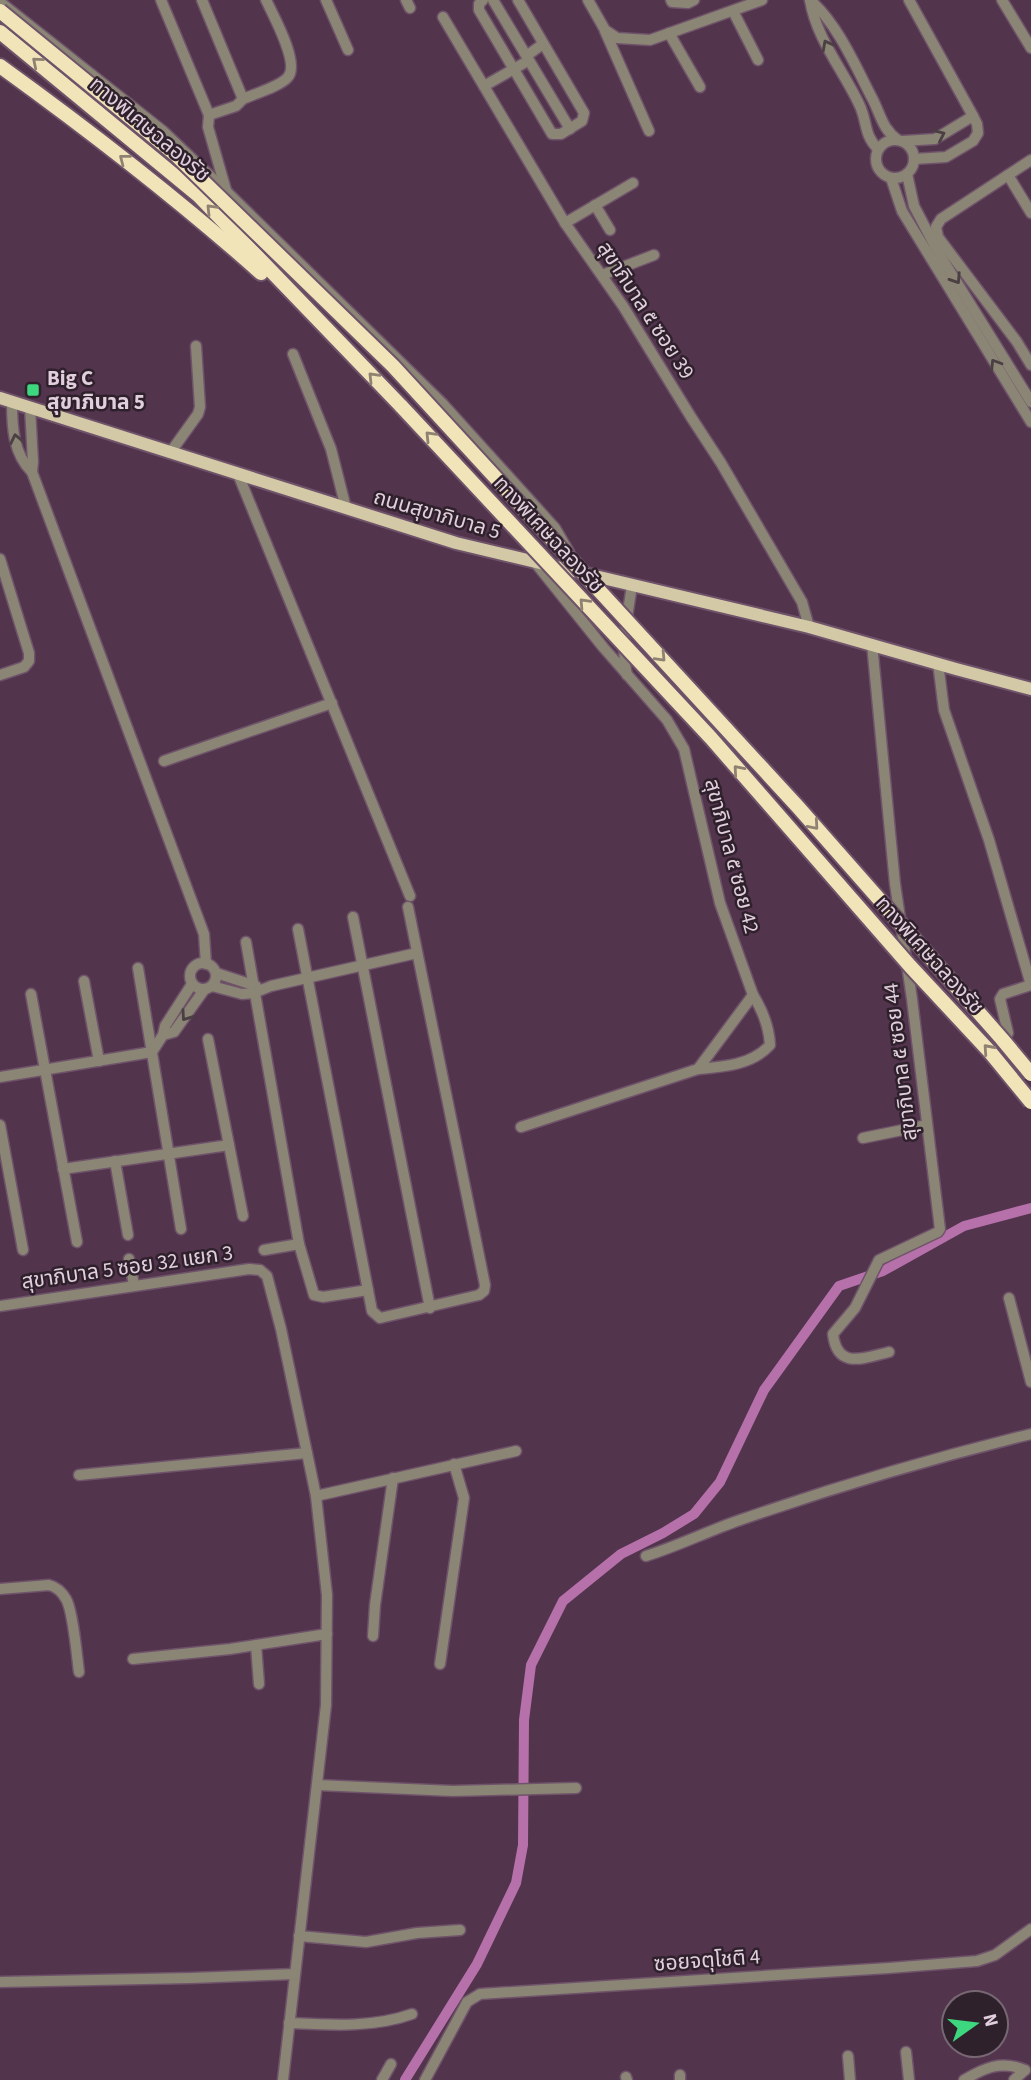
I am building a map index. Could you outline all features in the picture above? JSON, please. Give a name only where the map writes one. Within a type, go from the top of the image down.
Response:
[{"type":"highway","name":"ทางพิเศษฉลองรัช","points":[[0,11],[175,154],[393,366],[798,807],[1031,1074]]},
{"type":"highway","name":"ทางพิเศษฉลองรัช","points":[[0,32],[198,195],[344,346],[711,738],[910,966],[990,1052],[1031,1102]]},
{"type":"highway","points":[[0,66],[216,233],[344,346]]},
{"type":"main road","name":"ถนนสุขาภิบาล 5","points":[[6,400],[456,543],[809,627],[1031,689]]},
{"type":"street","points":[[161,0],[209,115],[208,127],[226,191]]},
{"type":"street","points":[[202,0],[243,99]]},
{"type":"street","points":[[209,115],[236,106],[243,99],[288,77],[291,64],[288,49],[266,0]]},
{"type":"street","points":[[327,0],[348,50]]},
{"type":"street","points":[[484,0],[479,4],[479,10],[552,134],[561,134],[582,121],[584,113],[518,0]]},
{"type":"street","points":[[493,0],[570,129]]},
{"type":"street","points":[[588,0],[605,30],[649,131]]},
{"type":"street","points":[[671,0],[688,3],[694,0]]},
{"type":"street","points":[[605,30],[617,38],[650,40],[762,0]]},
{"type":"street","points":[[810,0],[823,12],[851,58],[886,131],[900,140],[911,149],[914,159],[911,170],[897,178],[886,176],[878,169],[875,158],[878,149],[887,141],[900,140],[935,139],[973,116]]},
{"type":"street","points":[[810,0],[813,17],[861,107],[869,140],[878,149]]},
{"type":"street","points":[[909,0],[973,116],[978,132],[973,141],[947,157],[914,159]]},
{"type":"street","points":[[1002,0],[1030,46]]},
{"type":"street","points":[[0,2],[163,131],[443,404],[555,528],[570,554],[572,569]]},
{"type":"street","points":[[733,10],[758,60]]},
{"type":"street","name":"สุขาภิบาล ๕ ซอย 39","points":[[443,17],[565,223],[603,275],[768,541],[802,602],[809,627]]},
{"type":"street","points":[[669,33],[700,87]]},
{"type":"street","points":[[484,86],[526,62],[527,56],[543,44]]},
{"type":"street","points":[[838,66],[851,58]]},
{"type":"street","points":[[861,107],[873,101]]},
{"type":"street","points":[[1031,160],[941,219],[936,227],[938,237],[1017,342],[1031,365]]},
{"type":"street","points":[[907,174],[914,206],[932,240],[1031,402]]},
{"type":"street","points":[[1008,175],[1031,213]]},
{"type":"street","points":[[891,178],[902,211],[1031,422]]},
{"type":"street","points":[[565,223],[633,183]]},
{"type":"street","points":[[595,205],[610,230]]},
{"type":"street","points":[[603,275],[654,255]]},
{"type":"street","points":[[170,453],[198,414],[200,407],[196,346]]},
{"type":"street","points":[[293,354],[331,449],[345,508]]},
{"type":"street","points":[[6,400],[17,448],[32,472],[204,934],[206,964]]},
{"type":"street","points":[[30,407],[32,472]]},
{"type":"street","points":[[238,474],[410,896]]},
{"type":"street","points":[[0,559],[29,653],[29,661],[24,667],[0,675]]},
{"type":"street","name":"สุขาภิบาล ๕ ซอย 42","points":[[533,561],[603,648],[667,720],[684,749],[720,903],[766,1020],[770,1045],[763,1053],[730,1066],[698,1069]]},
{"type":"street","points":[[628,675],[625,650],[632,586]]},
{"type":"street","name":"สุขาภิบาล ๕ ซอย 44","points":[[872,644],[895,884],[940,1229],[880,1260],[855,1308],[833,1334],[839,1354],[846,1358],[861,1359],[889,1352]]},
{"type":"street","points":[[938,663],[944,710],[989,840],[1031,985],[1003,994],[1000,999],[1008,1033]]},
{"type":"street","points":[[164,761],[332,703]]},
{"type":"street","points":[[298,929],[372,1311],[380,1318],[430,1308],[479,1296],[485,1285],[408,907]]},
{"type":"street","points":[[354,918],[430,1308]]},
{"type":"street","points":[[247,942],[299,1244],[314,1295],[323,1297],[368,1290]]},
{"type":"street","points":[[257,989],[216,973],[211,965],[197,964],[190,975],[195,987],[242,994],[417,953]]},
{"type":"street","points":[[138,968],[181,1229]]},
{"type":"street","points":[[163,1035],[174,1032],[216,978],[216,973]]},
{"type":"street","points":[[84,981],[99,1061]]},
{"type":"street","points":[[0,1077],[152,1052],[192,984]]},
{"type":"street","points":[[31,994],[77,1242]]},
{"type":"street","points":[[521,1127],[698,1069],[754,995]]},
{"type":"street","points":[[208,1039],[243,1216]]},
{"type":"street","points":[[0,1125],[23,1250]]},
{"type":"street","points":[[863,1138],[927,1125]]},
{"type":"street","points":[[63,1168],[229,1145]]},
{"type":"street","points":[[115,1161],[128,1235]]},
{"type":"street","points":[[264,1250],[299,1244]]},
{"type":"street","points":[[129,1259],[134,1285]]},
{"type":"street","name":"สุขาภิบาล 5 ซอย 32 แยก 3","points":[[0,1306],[249,1269],[260,1270],[267,1276],[281,1329],[307,1453]]},
{"type":"street","points":[[1009,1298],[1031,1381]]},
{"type":"street","points":[[646,1556],[717,1528],[830,1491],[1031,1434]]},
{"type":"street","points":[[316,1496],[516,1451]]},
{"type":"street","points":[[79,1475],[307,1453],[316,1496],[327,1595],[326,1705],[283,2080]]},
{"type":"street","points":[[440,1664],[464,1498],[454,1464]]},
{"type":"street","points":[[373,1636],[393,1478]]},
{"type":"street","points":[[0,1588],[49,1585],[60,1591],[69,1604],[79,1672]]},
{"type":"street","points":[[133,1659],[327,1634]]},
{"type":"street","points":[[256,1645],[259,1684]]},
{"type":"street","points":[[317,1785],[453,1791],[576,1788]]},
{"type":"street","name":"ซอยจตุโชติ 4","points":[[425,2080],[467,2002],[480,1994],[973,1961],[995,1955],[1031,1929]]},
{"type":"street","points":[[299,1936],[366,1942],[417,1933],[460,1930]]},
{"type":"street","points":[[0,1982],[295,1974]]},
{"type":"street","points":[[289,2023],[387,2022],[412,2014]]},
{"type":"street","points":[[906,2052],[909,2080]]},
{"type":"street","points":[[848,2056],[850,2080]]},
{"type":"street","points":[[382,2080],[391,2064]]},
{"type":"street","points":[[967,2080],[977,2071],[1011,2064],[1028,2069]]},
{"type":"street","points":[[1014,2080],[1028,2069]]},
{"type":"waterway","points":[[405,2080],[477,1964],[516,1883],[523,1845],[524,1720],[531,1665],[563,1601],[621,1554],[694,1514],[720,1482],[764,1390],[839,1286],[883,1271],[964,1226],[1031,1208]]},
{"type":"place","name":"Big C สุขาภิบาล 5","points":[[33,390]]}]
